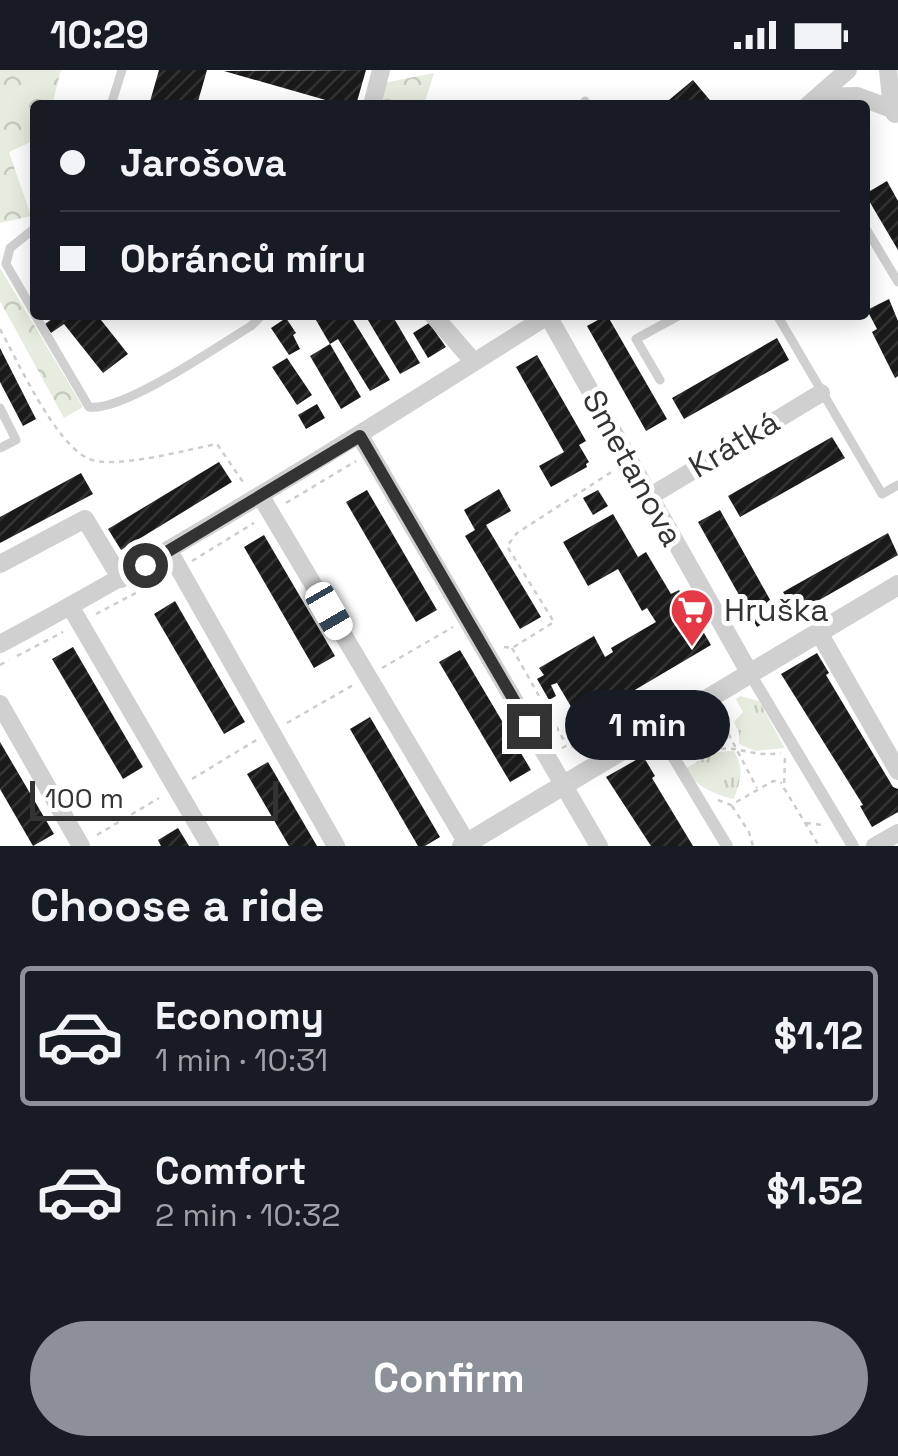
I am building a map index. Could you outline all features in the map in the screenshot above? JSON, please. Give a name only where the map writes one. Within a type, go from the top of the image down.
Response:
[{"type":"street","points":[[373,100],[382,70]]},
{"type":"street","points":[[814,100],[848,70]]},
{"type":"street","points":[[888,70],[895,114]]},
{"type":"street","points":[[822,100],[857,96],[865,100]]},
{"type":"street","points":[[870,102],[895,114]]},
{"type":"street","points":[[437,320],[472,361]]},
{"type":"street","points":[[0,644],[169,551],[542,320]]},
{"type":"street","name":"Smetanova","points":[[551,320],[749,672]]},
{"type":"street","name":"Krátká","points":[[649,497],[821,393]]},
{"type":"street","points":[[360,436],[599,846]]},
{"type":"street","points":[[257,497],[464,845],[898,585]]},
{"type":"street","points":[[0,564],[85,519],[121,579]]},
{"type":"street","points":[[169,551],[336,846]]},
{"type":"street","points":[[70,606],[210,846]]},
{"type":"street","points":[[818,631],[898,771]]},
{"type":"street","points":[[749,672],[853,846]]},
{"type":"street","points":[[0,704],[81,846]]},
{"type":"street","points":[[656,728],[727,846]]},
{"type":"street","points":[[876,846],[898,833]]},
{"type":"lane","points":[[113,100],[122,70]]},
{"type":"lane","points":[[30,232],[10,248],[6,264],[30,306]]},
{"type":"lane","points":[[870,236],[898,282]]},
{"type":"lane","points":[[38,320],[89,407],[102,409],[156,384],[257,320]]},
{"type":"lane","points":[[660,380],[636,340],[671,320]]},
{"type":"lane","points":[[780,320],[882,494],[898,485]]},
{"type":"lane","points":[[0,408],[16,440],[0,448]]},
{"type":"path","points":[[0,330],[44,408],[66,440],[88,460],[112,462],[217,444],[257,497]]},
{"type":"path","points":[[494,646],[512,648],[554,622],[506,546],[517,534],[620,466]]},
{"type":"path","points":[[512,648],[566,746]]},
{"type":"path","points":[[713,704],[758,790]]},
{"type":"path","points":[[546,757],[566,746],[593,749]]},
{"type":"path","points":[[680,769],[706,751],[726,746],[758,754],[787,752],[783,784],[819,846]]},
{"type":"path","points":[[731,805],[773,781],[783,784]]},
{"type":"path","points":[[690,785],[731,805],[749,832],[753,846]]},
{"type":"green space","points":[[0,70],[61,70],[53,100],[30,100],[30,142],[9,152],[30,216],[0,223]]},
{"type":"green space","points":[[434,73],[426,100],[373,100],[378,84]]},
{"type":"green space","points":[[0,268],[83,407],[64,418],[0,301]]},
{"type":"green space","points":[[740,696],[759,701],[785,748],[755,751],[739,744],[734,722],[743,712],[736,699]]},
{"type":"green space","points":[[734,751],[740,781],[734,799],[706,789],[685,769],[714,752]]},
{"type":"building","points":[[159,70],[207,70],[198,100],[150,100]]},
{"type":"building","points":[[366,70],[357,100],[326,100],[224,71]]},
{"type":"building","points":[[693,80],[710,100],[669,100]]},
{"type":"building","points":[[887,181],[898,201],[898,250],[870,202],[870,191]]},
{"type":"building","points":[[889,299],[898,321],[895,378],[872,332],[877,329],[870,308]]},
{"type":"building","points":[[50,320],[101,320],[128,354],[103,373],[64,324],[51,333],[45,324]]},
{"type":"building","points":[[287,320],[300,349],[289,355],[271,328]]},
{"type":"building","points":[[316,320],[353,320],[390,380],[370,391],[338,339],[330,344]]},
{"type":"building","points":[[368,320],[395,320],[420,363],[400,374]]},
{"type":"building","points":[[598,320],[610,320],[667,419],[646,431],[587,326]]},
{"type":"building","points":[[429,323],[446,347],[428,358],[413,333]]},
{"type":"building","points":[[777,338],[789,360],[684,419],[672,398]]},
{"type":"building","points":[[330,344],[361,397],[341,409],[310,356]]},
{"type":"building","points":[[0,348],[36,419],[23,426],[0,382]]},
{"type":"building","points":[[537,355],[586,441],[579,445],[589,462],[587,467],[551,487],[539,466],[564,452],[516,367]]},
{"type":"building","points":[[287,358],[312,395],[297,405],[272,367]]},
{"type":"building","points":[[317,404],[325,418],[306,429],[298,415]]},
{"type":"building","points":[[832,437],[845,458],[740,517],[728,496]]},
{"type":"building","points":[[219,462],[232,482],[121,550],[108,529]]},
{"type":"building","points":[[81,473],[93,494],[0,543],[0,517]]},
{"type":"building","points":[[499,489],[511,511],[486,525],[541,617],[520,629],[465,536],[475,530],[464,510]]},
{"type":"building","points":[[367,490],[437,610],[416,622],[346,502]]},
{"type":"building","points":[[598,490],[608,506],[593,515],[583,498]]},
{"type":"building","points":[[720,510],[778,614],[757,627],[698,522]]},
{"type":"building","points":[[613,514],[638,557],[646,552],[671,594],[679,590],[711,645],[628,694],[638,711],[607,730],[600,719],[582,725],[557,683],[551,685],[556,696],[549,700],[537,679],[544,675],[539,668],[594,636],[605,657],[613,652],[611,648],[656,622],[647,608],[642,611],[618,569],[588,586],[563,542]]},
{"type":"building","points":[[888,533],[898,555],[795,614],[783,592]]},
{"type":"building","points":[[264,535],[335,656],[314,668],[244,547]]},
{"type":"building","points":[[175,601],[245,722],[224,734],[154,614]]},
{"type":"building","points":[[73,647],[143,767],[123,779],[52,659]]},
{"type":"building","points":[[460,650],[531,770],[510,782],[439,662]]},
{"type":"building","points":[[817,653],[829,673],[826,675],[893,787],[898,789],[898,812],[872,827],[860,806],[863,805],[781,674]]},
{"type":"building","points":[[370,717],[440,837],[425,846],[418,846],[350,729]]},
{"type":"building","points":[[0,742],[54,834],[33,846],[0,789]]},
{"type":"building","points":[[643,756],[693,846],[651,846],[606,777]]},
{"type":"building","points":[[268,762],[317,846],[289,846],[247,774]]},
{"type":"building","points":[[178,828],[189,846],[161,846],[158,840]]},
{"type":"place","name":"Hruška","points":[[692,648]]},
{"type":"route","points":[[145,565],[360,436],[529,726]]}]
